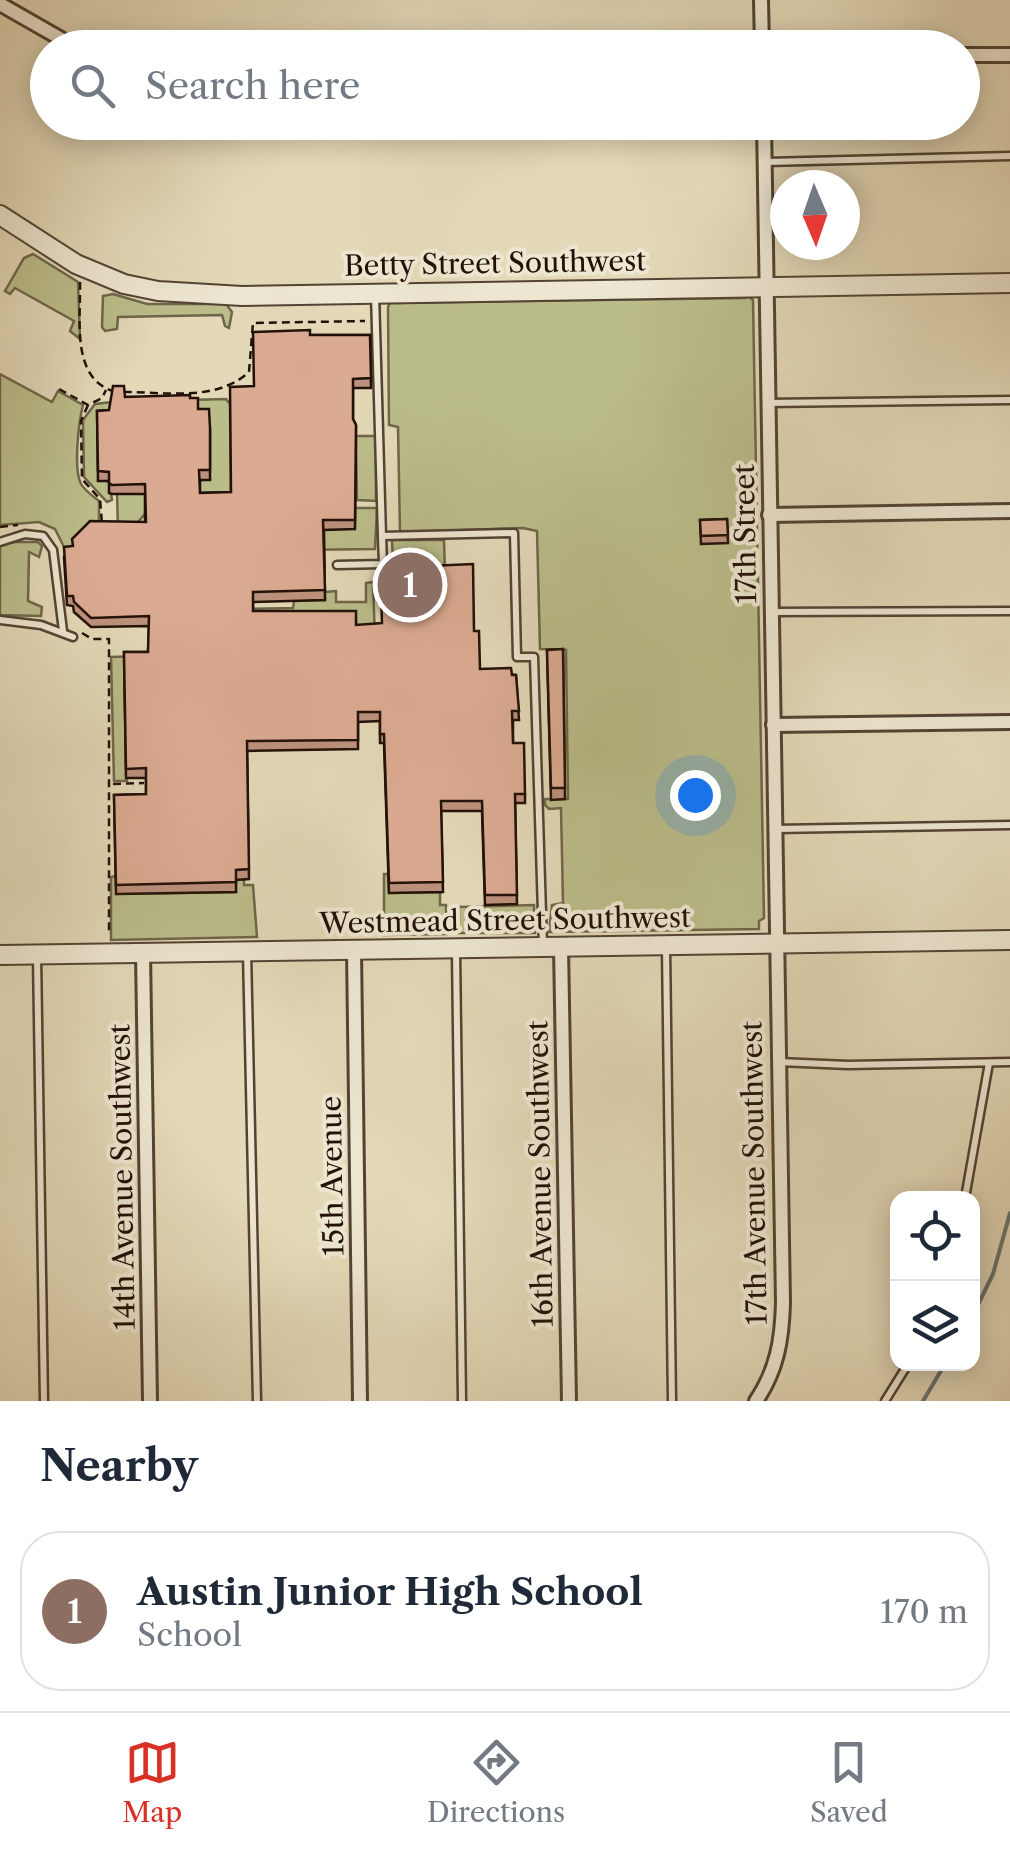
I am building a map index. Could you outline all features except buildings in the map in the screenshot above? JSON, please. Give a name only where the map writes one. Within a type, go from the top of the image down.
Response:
[{"type":"street","points":[[761,0],[762,30]]},
{"type":"street","points":[[0,4],[46,30]]},
{"type":"street","points":[[980,55],[1010,55]]},
{"type":"street","name":"17th Street","points":[[764,140],[775,944]]},
{"type":"street","name":"Betty Street Southwest","points":[[0,215],[76,264],[140,288],[225,296],[1010,283]]},
{"type":"street","points":[[769,515],[1010,511]]},
{"type":"street","points":[[773,726],[1010,722]]},
{"type":"street","name":"Westmead Street Southwest","points":[[0,956],[1010,940]]},
{"type":"street","name":"17th Avenue Southwest","points":[[757,1399],[774,1368],[782,1336],[775,944]]},
{"type":"street","name":"16th Avenue Southwest","points":[[552,947],[569,1401]]},
{"type":"street","name":"15th Avenue","points":[[354,950],[360,1401]]},
{"type":"street","name":"14th Avenue Southwest","points":[[143,953],[150,1401]]},
{"type":"lane","points":[[764,162],[1010,156]]},
{"type":"lane","points":[[337,565],[383,564],[375,293]]},
{"type":"lane","points":[[767,403],[1010,400]]},
{"type":"lane","points":[[0,542],[25,534],[43,536],[52,550],[63,631]]},
{"type":"lane","points":[[382,536],[514,534],[517,657],[534,657],[552,947]]},
{"type":"lane","points":[[771,612],[1010,611]]},
{"type":"lane","points":[[0,620],[76,633]]},
{"type":"lane","points":[[775,829],[1010,825]]},
{"type":"lane","points":[[666,946],[672,1401]]},
{"type":"lane","points":[[456,948],[462,1401]]},
{"type":"lane","points":[[247,952],[257,1401]]},
{"type":"lane","points":[[37,955],[44,1401]]},
{"type":"lane","points":[[778,1062],[1010,1062]]},
{"type":"lane","points":[[966,1191],[990,1063]]},
{"type":"lane","points":[[885,1401],[904,1371]]},
{"type":"path","points":[[80,282],[85,368],[111,392],[222,390],[234,385],[250,372],[254,323],[376,321]]},
{"type":"path","points":[[59,389],[88,406]]},
{"type":"path","points":[[102,529],[102,504],[82,480],[81,421],[88,406],[102,398],[106,389]]},
{"type":"path","points":[[102,504],[112,504]]},
{"type":"path","points":[[0,527],[26,524]]},
{"type":"path","points":[[76,633],[92,639],[109,639],[109,940]]},
{"type":"path","points":[[112,784],[144,783]]},
{"type":"green space","points":[[33,254],[78,282],[80,339],[70,331],[74,321],[15,288],[10,294],[5,291],[24,258]]},
{"type":"green space","points":[[113,294],[147,304],[226,304],[232,312],[229,328],[222,315],[118,317],[117,329],[105,331],[103,296]]},
{"type":"green space","points":[[745,294],[753,300],[764,918],[759,921],[759,929],[549,932],[552,905],[563,903],[561,808],[549,809],[545,799],[568,799],[566,650],[540,649],[537,531],[523,528],[400,532],[398,427],[389,425],[388,307],[390,303],[745,298]]},
{"type":"green space","points":[[0,374],[52,402],[58,391],[83,405],[77,467],[81,484],[99,501],[99,529],[87,529],[72,546],[64,547],[55,529],[39,522],[0,525]]},
{"type":"green space","points":[[226,399],[230,404],[231,502],[145,514],[132,529],[118,531],[117,492],[210,479],[198,418],[190,400]]},
{"type":"green space","points":[[113,402],[113,410],[108,410],[98,480],[109,481],[112,500],[107,502],[84,477],[83,420],[95,404]]},
{"type":"green space","points":[[356,436],[376,436],[376,501],[357,500]]},
{"type":"green space","points":[[355,508],[377,508],[375,549],[292,550],[244,531]]},
{"type":"green space","points":[[392,540],[444,540],[445,574],[378,602],[378,581],[394,580]]},
{"type":"green space","points":[[38,542],[42,546],[39,557],[29,552],[28,601],[42,607],[41,616],[0,615],[0,545]]},
{"type":"green space","points":[[373,582],[375,640],[357,640],[356,619],[246,621],[246,609],[293,608],[294,601],[325,600],[325,592],[336,591],[336,602],[366,602],[366,583]]},
{"type":"green space","points":[[146,656],[124,662],[127,781],[114,781],[111,657]]},
{"type":"green space","points":[[384,874],[388,874],[389,893],[440,892],[440,905],[446,905],[447,934],[384,935]]},
{"type":"green space","points":[[116,876],[117,894],[236,892],[236,879],[244,879],[244,885],[253,885],[257,937],[111,940],[111,877]]},
{"type":"green space","points":[[534,905],[535,933],[459,933],[459,907]]},
{"type":"waterway","points":[[980,1301],[993,1274],[1010,1213]]},
{"type":"waterway","points":[[923,1401],[941,1371]]},
{"type":"place","name":"Austin Junior High School","points":[[410,585]]}]
